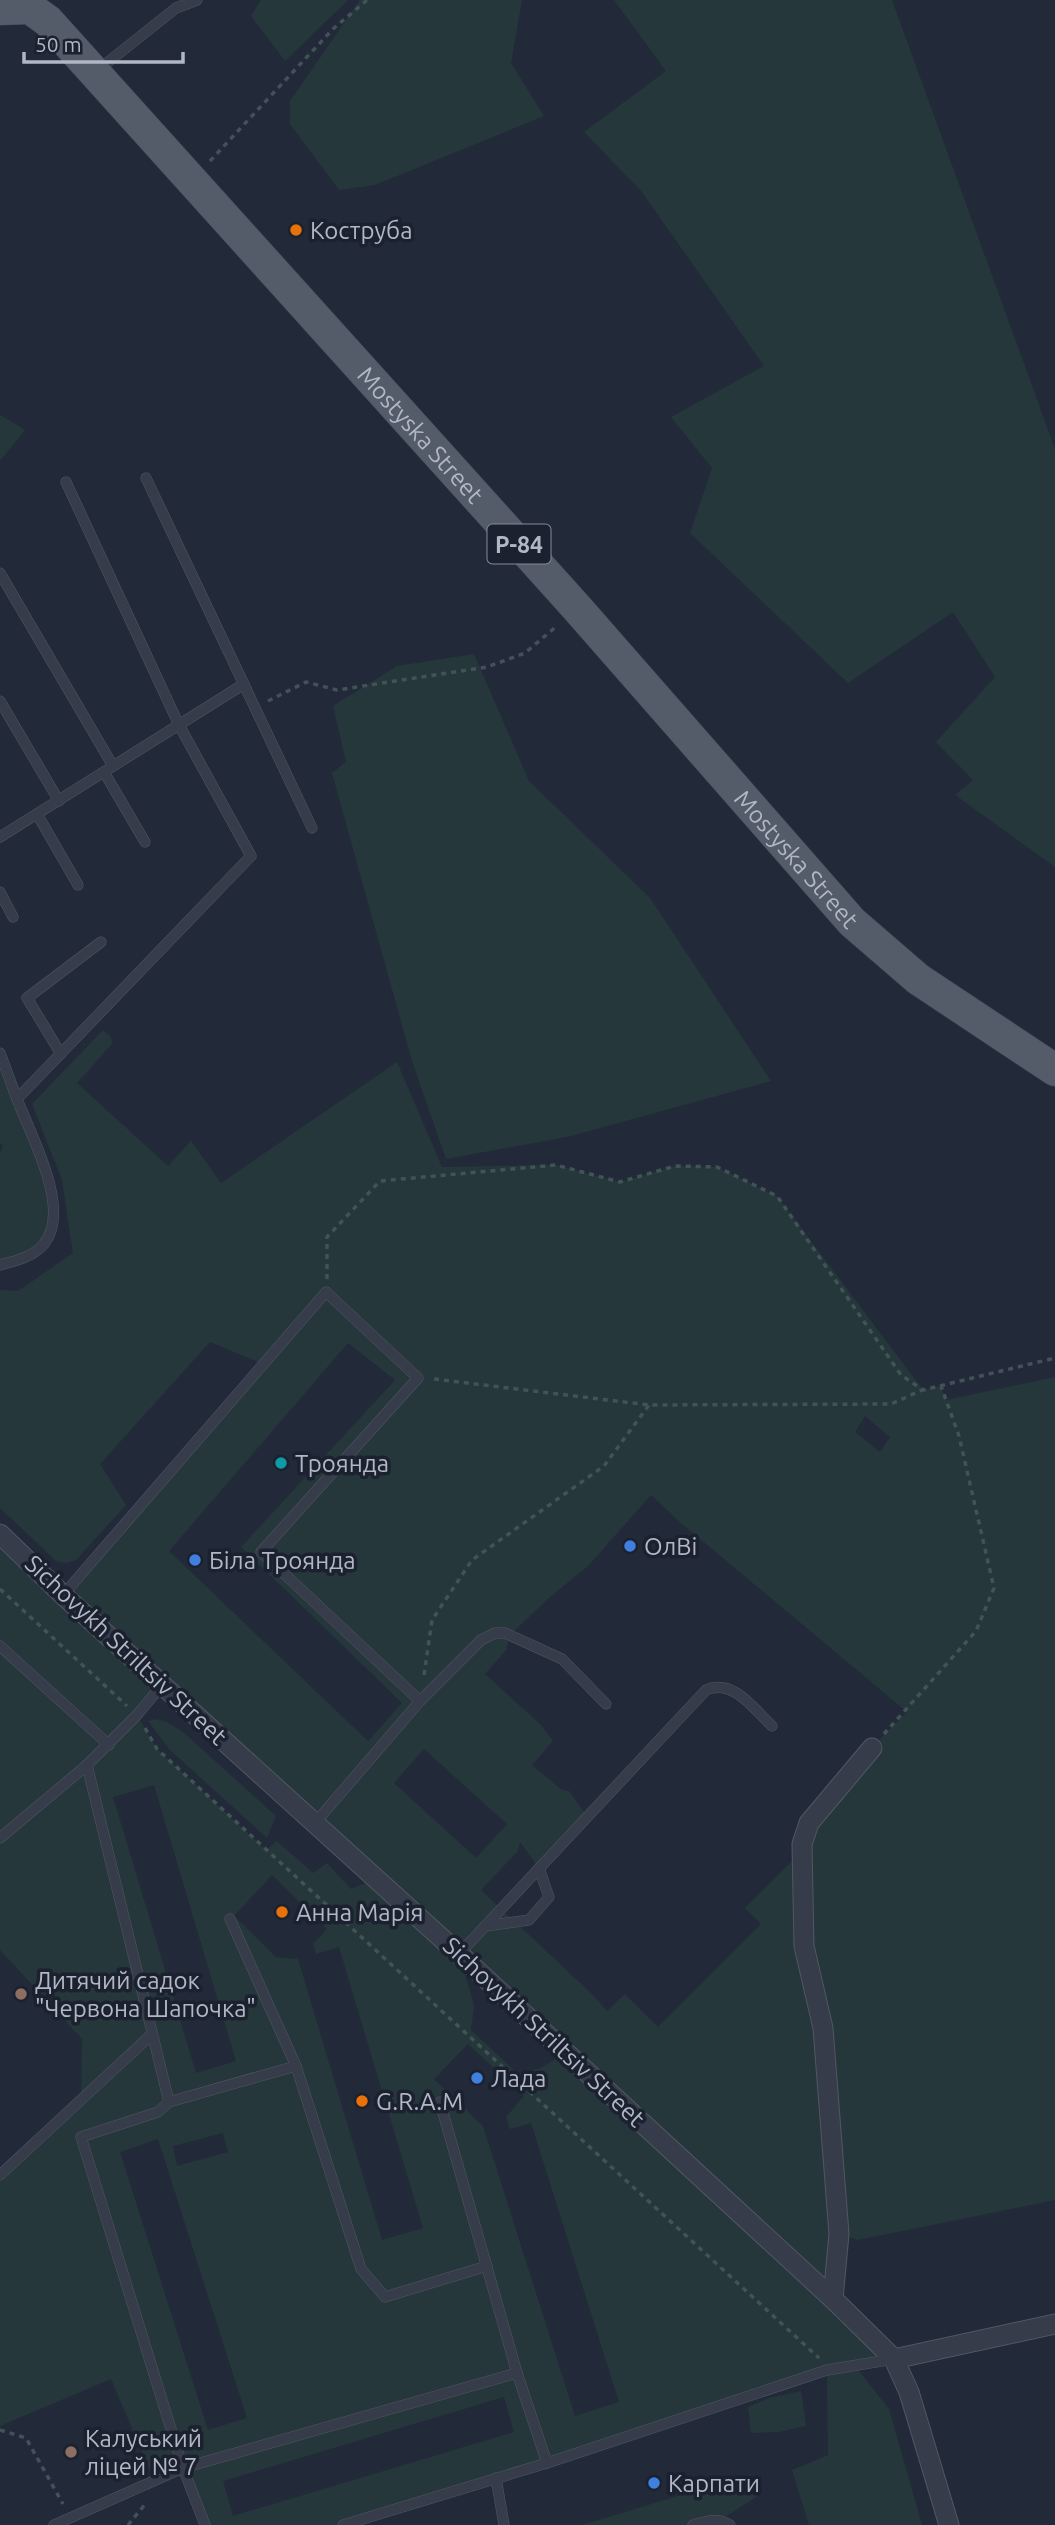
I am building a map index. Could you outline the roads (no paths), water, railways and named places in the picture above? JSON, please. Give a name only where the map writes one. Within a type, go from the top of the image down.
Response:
[{"type":"main road","name":"Mostyska Street","points":[[0,9],[30,8],[48,21],[577,608],[852,922],[918,979],[1055,1070]]},
{"type":"street","name":"Sichovykh Striltsiv Street","points":[[0,1534],[63,1595],[459,1954],[833,2299],[894,2359],[909,2392],[949,2525]]},
{"type":"street","points":[[833,2299],[839,2234],[823,2028],[804,1945],[802,1844],[809,1823],[872,1748]]},
{"type":"street","points":[[894,2359],[1055,2324]]},
{"type":"lane","points":[[95,73],[176,8],[197,0]]},
{"type":"lane","points":[[146,478],[312,828]]},
{"type":"lane","points":[[17,1100],[251,856],[179,725],[66,482]]},
{"type":"lane","points":[[0,573],[145,842]]},
{"type":"lane","points":[[0,837],[244,684]]},
{"type":"lane","points":[[0,701],[59,800]]},
{"type":"lane","points":[[37,814],[78,885]]},
{"type":"lane","points":[[0,892],[13,917]]},
{"type":"lane","points":[[61,1054],[27,998],[101,943]]},
{"type":"lane","points":[[0,1053],[50,1184],[55,1215],[43,1245],[25,1257],[0,1265]]},
{"type":"lane","points":[[63,1595],[327,1292],[418,1378],[261,1552],[421,1701]]},
{"type":"lane","points":[[315,1823],[421,1701],[490,1634],[510,1635],[562,1659],[606,1704]]},
{"type":"lane","points":[[0,1646],[108,1745]]},
{"type":"lane","points":[[0,1838],[87,1765],[137,1715],[162,1685]]},
{"type":"lane","points":[[459,1954],[706,1690],[719,1686],[732,1689],[772,1726]]},
{"type":"lane","points":[[87,1765],[169,2102]]},
{"type":"lane","points":[[485,1926],[529,1920],[549,1897],[539,1868]]},
{"type":"lane","points":[[230,1919],[296,2066],[361,2269],[385,2297],[487,2266]]},
{"type":"lane","points":[[0,2175],[152,2034]]},
{"type":"lane","points":[[205,2525],[183,2468],[81,2137],[158,2112],[169,2102],[296,2066]]},
{"type":"lane","points":[[440,2102],[517,2373],[547,2463]]},
{"type":"lane","points":[[347,2524],[547,2463],[827,2370],[894,2359]]},
{"type":"lane","points":[[54,2525],[183,2468],[517,2373]]},
{"type":"lane","points":[[496,2479],[504,2525]]},
{"type":"lane","points":[[693,2525],[720,2520],[730,2525]]},
{"type":"place","name":"Коструба","points":[[296,230]]},
{"type":"place","name":"Троянда","points":[[281,1463]]},
{"type":"place","name":"ОлВі","points":[[630,1546]]},
{"type":"place","name":"Біла Троянда","points":[[195,1560]]},
{"type":"place","name":"Анна Марія","points":[[282,1912]]},
{"type":"place","name":"Дитячий садок \"Червона Шапочка\"","points":[[21,1994]]},
{"type":"place","name":"Лада","points":[[477,2078]]},
{"type":"place","name":"G.R.A.M","points":[[362,2101]]},
{"type":"place","name":"Калуський ліцей № 7","points":[[71,2452]]},
{"type":"place","name":"Карпати","points":[[654,2483]]}]
